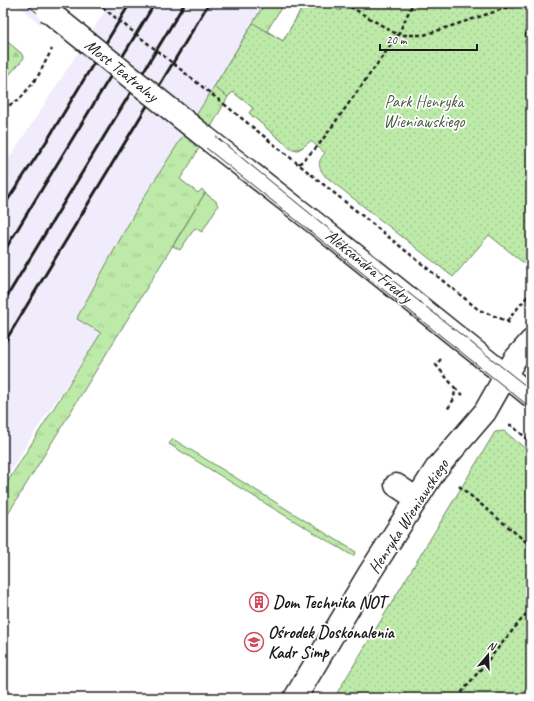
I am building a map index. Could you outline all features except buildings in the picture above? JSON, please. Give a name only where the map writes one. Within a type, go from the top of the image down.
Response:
[{"type":"street","name":"Most Teatralny","points":[[43,7],[205,137]]},
{"type":"street","name":"Aleksandra Fredry","points":[[205,137],[531,396]]},
{"type":"street","name":"Henryka Wieniawskiego","points":[[295,698],[365,581],[436,469],[485,412],[515,359],[523,335]]},
{"type":"street","points":[[396,485],[417,499]]},
{"type":"path","points":[[97,3],[479,310],[507,321],[523,335]]},
{"type":"path","points":[[344,3],[398,35],[424,35],[509,7],[531,4]]},
{"type":"path","points":[[299,164],[318,146],[398,35],[413,3]]},
{"type":"path","points":[[508,3],[509,7]]},
{"type":"path","points":[[527,4],[526,42],[531,59]]},
{"type":"path","points":[[3,109],[20,99],[38,76],[55,43]]},
{"type":"path","points":[[507,321],[531,292]]},
{"type":"path","points":[[505,424],[511,425],[531,442]]},
{"type":"path","points":[[457,484],[531,546]]},
{"type":"path","points":[[457,698],[531,608]]},
{"type":"shaded area","points":[[15,3],[54,3],[40,24]]},
{"type":"shaded area","points":[[110,3],[265,3],[139,205],[77,319],[101,333],[27,444],[3,484],[3,168]]},
{"type":"green space","points":[[265,3],[284,3],[267,31],[283,41],[305,3],[328,3],[340,11],[342,7],[303,147],[298,150],[291,149],[249,113],[253,108],[233,92],[228,97],[180,179],[198,193],[202,189],[205,193],[3,522],[3,489],[101,333],[77,319],[79,314],[139,205]]},
{"type":"green space","name":"Park Henryka Wieniawskiego","points":[[305,3],[328,3],[340,11],[344,3],[531,3],[531,269],[489,235],[453,277],[325,176],[319,164],[325,153],[311,141],[300,148],[291,149],[249,113],[253,108],[233,92],[228,97],[214,87],[253,23],[283,41]]},
{"type":"green space","points":[[3,38],[21,53],[24,58],[3,82]]},
{"type":"green space","points":[[205,193],[216,201],[218,206],[202,232],[195,228],[180,250],[173,246]]},
{"type":"green space","points":[[504,431],[531,453],[531,698],[334,698],[495,432]]},
{"type":"green space","points":[[173,439],[356,552],[353,556],[169,444]]},
{"type":"tram line","points":[[25,3],[531,408]]},
{"type":"tram line","points":[[48,3],[531,390]]},
{"type":"railway","points":[[3,207],[48,139],[130,3]]},
{"type":"railway","points":[[3,253],[155,3]]},
{"type":"railway","points":[[3,303],[185,3]]},
{"type":"railway","points":[[3,345],[209,3]]},
{"type":"place","name":"Dom Technika NOT","points":[[259,602]]},
{"type":"place","name":"Ośrodek Doskonalenia Kadr Simp","points":[[254,642]]}]
